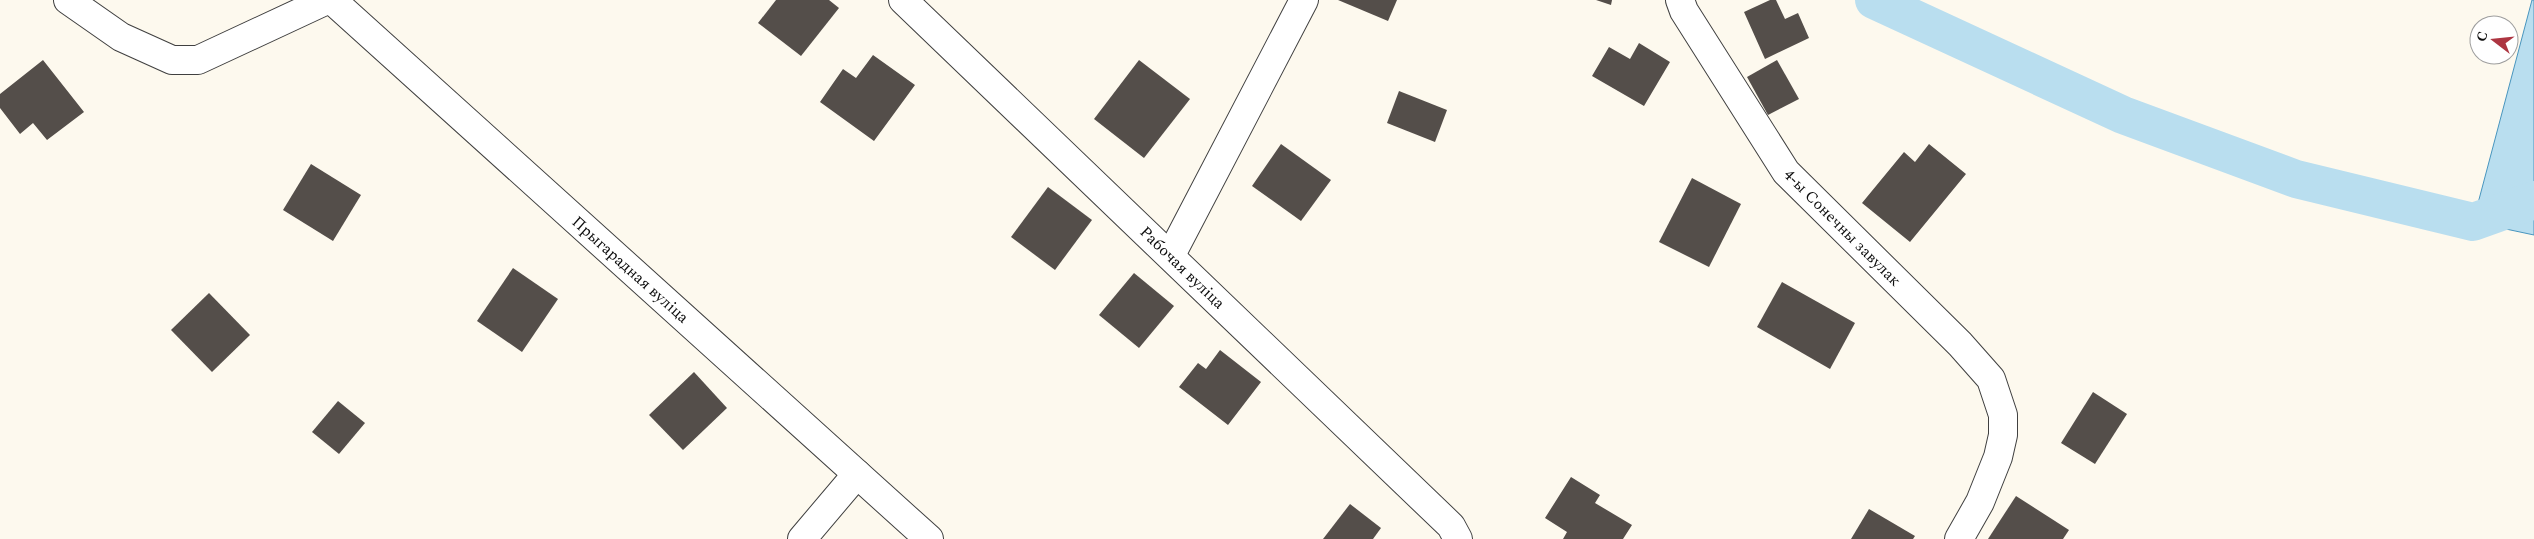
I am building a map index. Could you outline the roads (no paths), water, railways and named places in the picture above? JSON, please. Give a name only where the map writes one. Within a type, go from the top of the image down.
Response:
[{"type":"street","points":[[68,0],[121,36],[172,60],[198,60],[327,0]]},
{"type":"street","name":"Прыгарадная вуліца","points":[[332,0],[929,539]]},
{"type":"street","name":"Рабочая вуліца","points":[[902,0],[1170,254],[1452,526],[1458,539]]},
{"type":"street","points":[[1170,254],[1304,0]]},
{"type":"street","name":"4-ы Сонечны завулак","points":[[1680,0],[1684,11],[1786,172],[1976,360],[1991,379],[1999,396],[2003,415],[2003,435],[1998,457],[1980,502],[1959,539]]},
{"type":"street","points":[[802,539],[857,474]]},
{"type":"water","points":[[2532,0],[2534,0],[2534,235],[2473,222],[2515,65],[2519,65],[2519,49]]},
{"type":"waterway","points":[[1874,0],[2123,115],[2296,179],[2473,222],[2534,200]]}]
